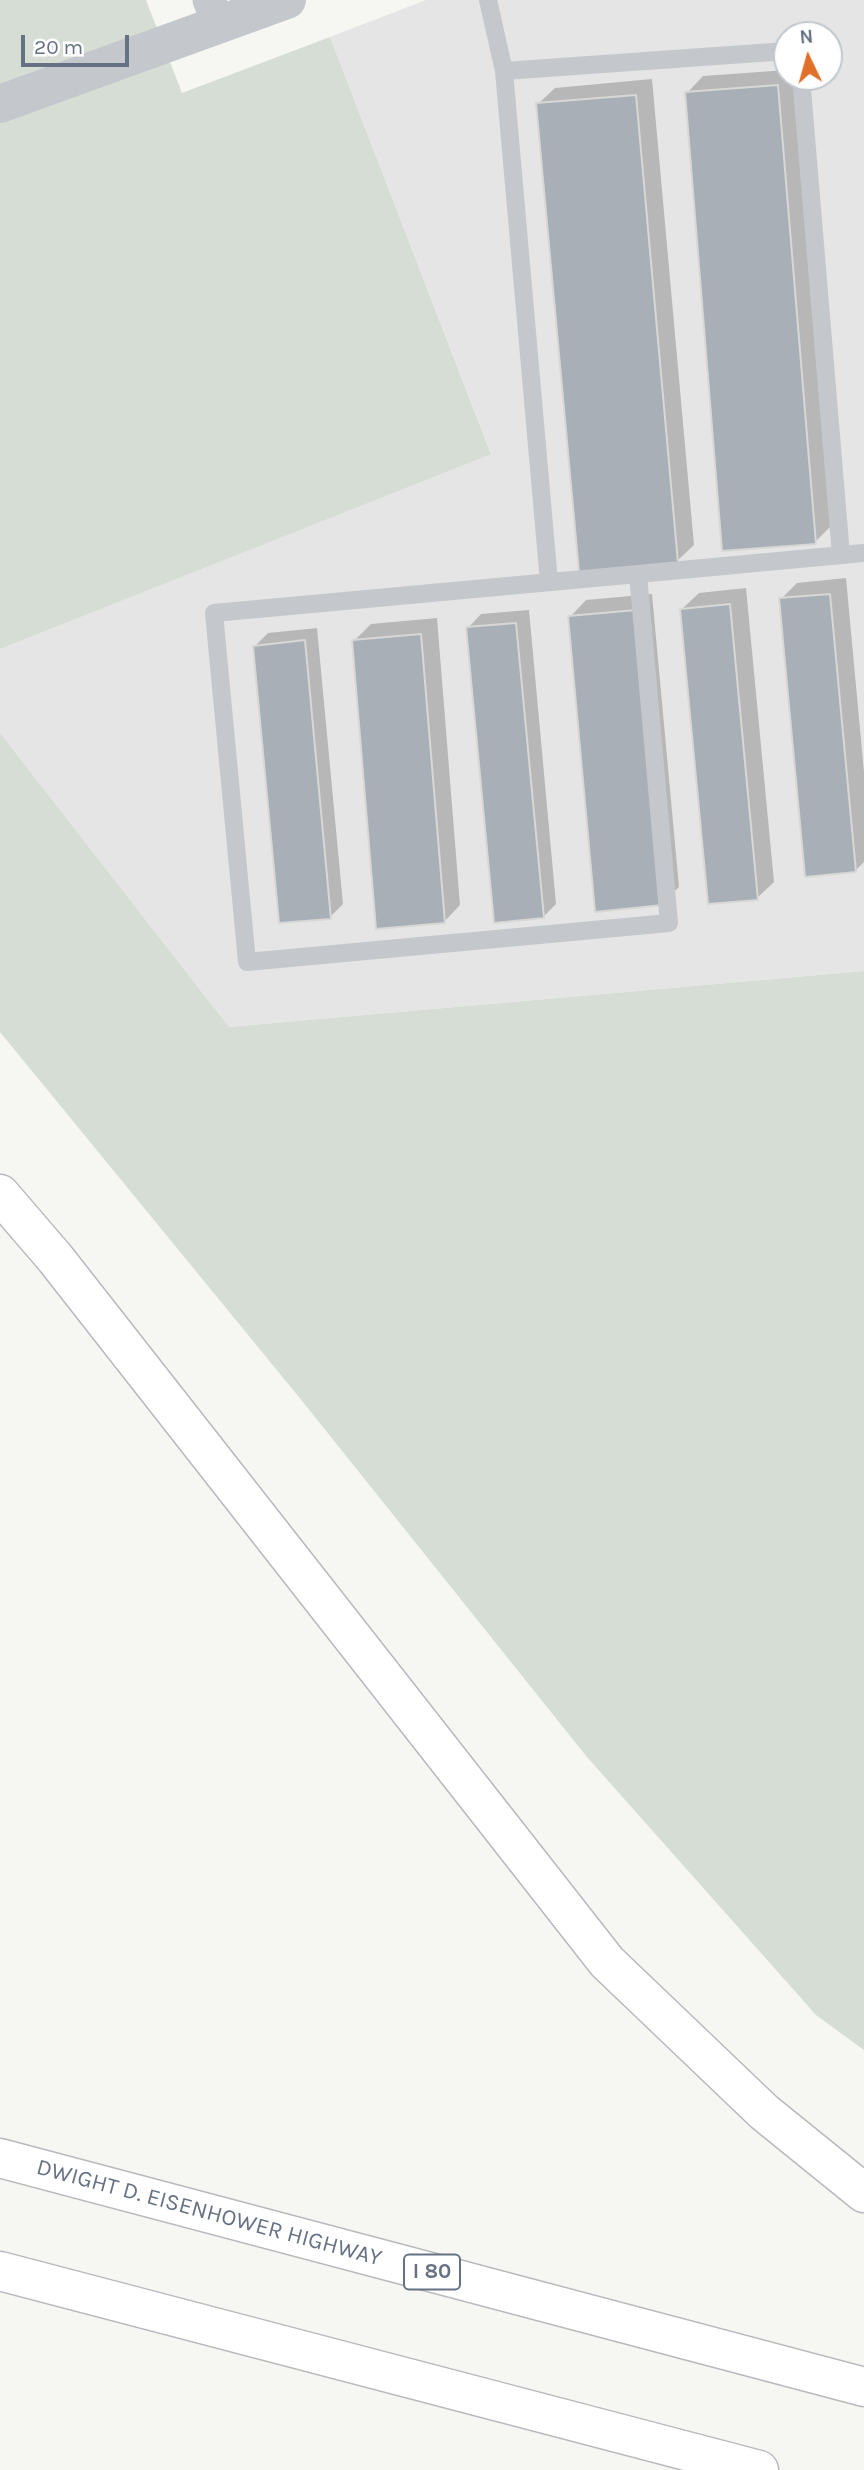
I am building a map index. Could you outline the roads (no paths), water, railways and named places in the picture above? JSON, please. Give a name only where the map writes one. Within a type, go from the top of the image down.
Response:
[{"type":"highway","points":[[0,1194],[55,1258],[607,1962],[764,2112],[864,2193]]},
{"type":"highway","name":"DWIGHT D. EISENHOWER HIGHWAY","points":[[0,2158],[864,2387]]},
{"type":"highway","points":[[0,2271],[759,2470]]},
{"type":"street","points":[[0,104],[214,12],[287,0]]},
{"type":"lane","points":[[488,0],[504,71],[548,582]]},
{"type":"lane","points":[[504,71],[773,52]]},
{"type":"lane","points":[[802,91],[841,555]]},
{"type":"lane","points":[[638,574],[669,923],[247,962],[214,613],[864,553]]}]
